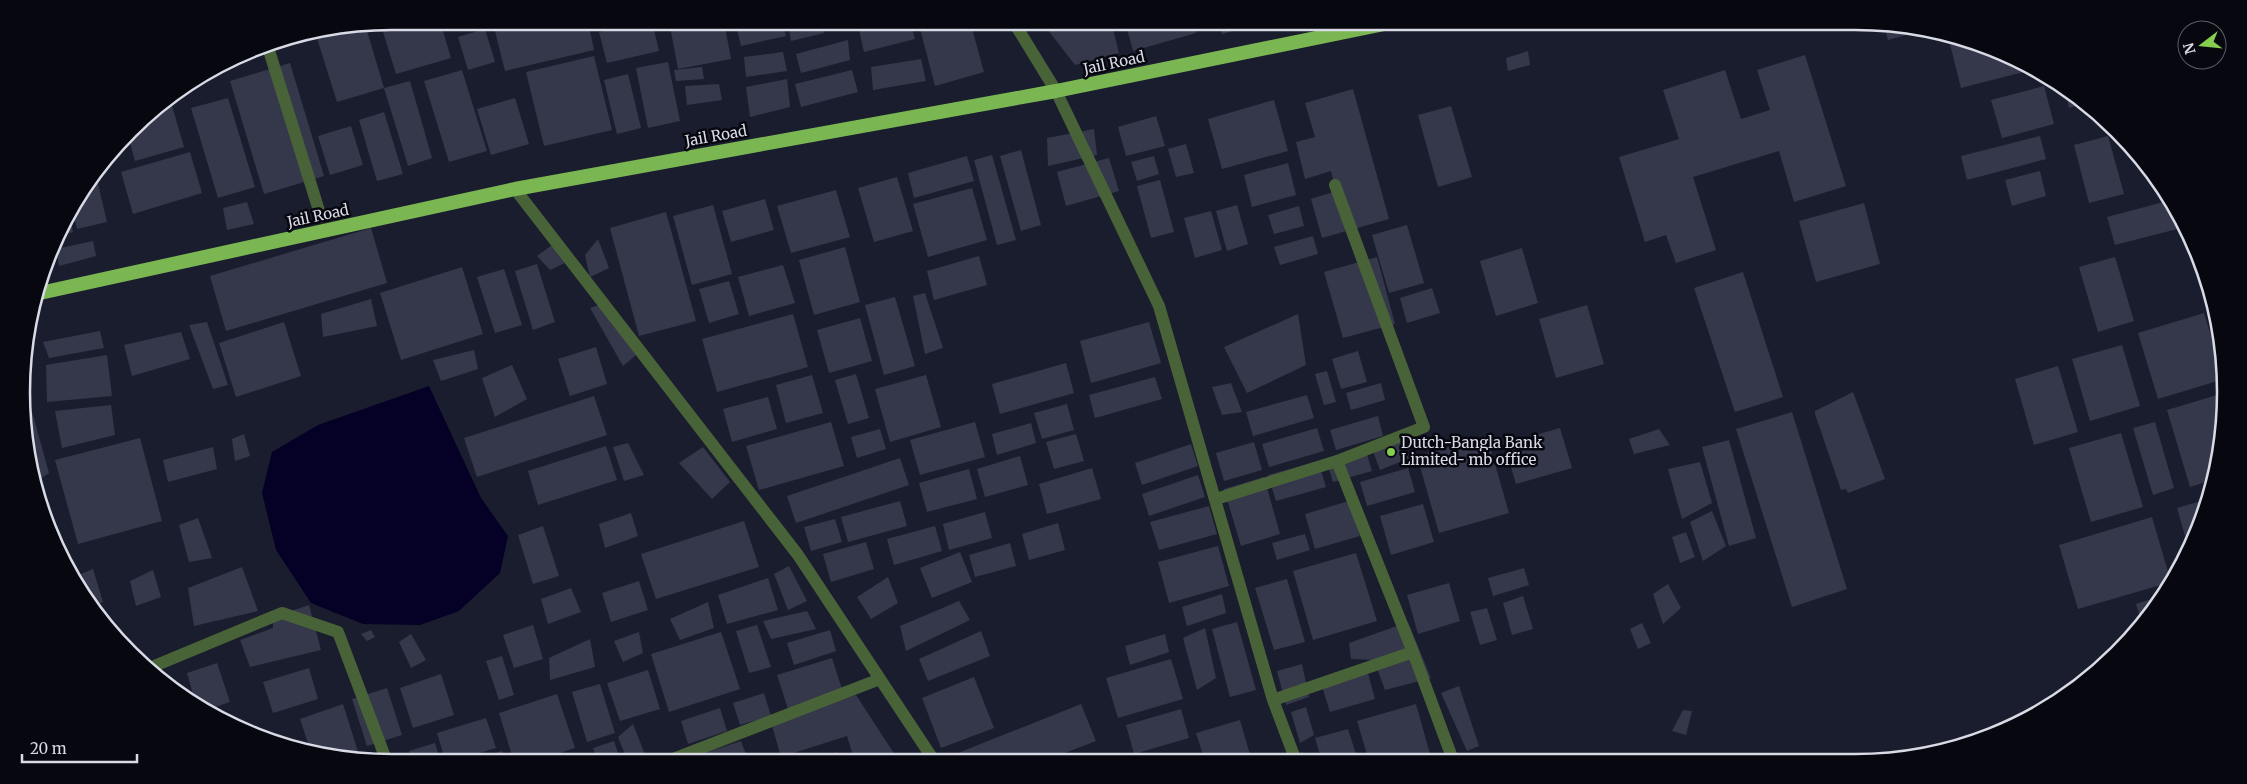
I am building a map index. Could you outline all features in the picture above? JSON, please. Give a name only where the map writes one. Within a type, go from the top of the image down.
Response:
[{"type":"highway","name":"Jail Road","points":[[44,292],[515,189],[1056,92],[1356,30]]},
{"type":"street","points":[[1018,30],[1056,92],[1159,306],[1273,700],[1293,754]]},
{"type":"street","points":[[268,52],[320,217]]},
{"type":"street","points":[[1216,499],[1336,461],[1424,427],[1335,185]]},
{"type":"street","points":[[515,189],[798,555],[929,754]]},
{"type":"street","points":[[1336,461],[1413,652],[1451,754]]},
{"type":"street","points":[[155,666],[282,613],[338,632],[384,754]]},
{"type":"street","points":[[1273,700],[1413,652]]},
{"type":"street","points":[[686,754],[880,679]]},
{"type":"shaded area","points":[[429,386],[481,498],[508,536],[500,573],[459,611],[420,625],[363,624],[311,603],[276,550],[262,493],[272,452],[318,425]]},
{"type":"building","points":[[383,30],[443,30],[451,58],[396,74]]},
{"type":"building","points":[[485,30],[495,62],[468,70],[458,37]]},
{"type":"building","points":[[590,30],[594,50],[505,71],[495,31]]},
{"type":"building","points":[[608,30],[654,30],[659,51],[607,63],[599,32]]},
{"type":"building","points":[[671,30],[726,30],[731,59],[678,69]]},
{"type":"building","points":[[737,30],[784,30],[786,36],[741,46]]},
{"type":"building","points":[[789,30],[823,30],[824,33],[791,41]]},
{"type":"building","points":[[859,30],[912,30],[915,39],[864,52]]},
{"type":"building","points":[[920,30],[972,30],[984,72],[935,86]]},
{"type":"building","points":[[1048,30],[1113,30],[1119,53],[1075,65]]},
{"type":"building","points":[[1127,30],[1195,30],[1196,33],[1133,51]]},
{"type":"building","points":[[1221,30],[1236,30],[1222,34]]},
{"type":"building","points":[[367,31],[384,88],[337,102],[317,38]]},
{"type":"building","points":[[1886,32],[1909,34],[1888,40]]},
{"type":"building","points":[[848,40],[850,60],[801,73],[796,54]]},
{"type":"building","points":[[1950,42],[1994,58],[2024,72],[1961,88]]},
{"type":"building","points":[[1528,51],[1530,65],[1508,71],[1506,58]]},
{"type":"building","points":[[783,52],[787,71],[746,77],[744,57]]},
{"type":"building","points":[[1805,55],[1846,186],[1794,202],[1779,151],[1693,177],[1716,250],[1676,263],[1666,235],[1645,242],[1619,157],[1679,139],[1663,90],[1725,70],[1741,119],[1770,110],[1757,70]]},
{"type":"building","points":[[594,56],[612,130],[544,146],[526,72]]},
{"type":"building","points":[[921,59],[926,81],[873,90],[871,67]]},
{"type":"building","points":[[668,62],[680,121],[648,128],[636,68]]},
{"type":"building","points":[[290,63],[324,176],[264,194],[230,81]]},
{"type":"building","points":[[702,67],[704,79],[676,81],[674,70]]},
{"type":"building","points":[[462,70],[487,151],[449,162],[424,81]]},
{"type":"building","points":[[852,70],[858,92],[801,107],[795,84]]},
{"type":"building","points":[[628,74],[641,128],[617,134],[604,80]]},
{"type":"building","points":[[787,79],[790,107],[750,117],[746,87]]},
{"type":"building","points":[[410,81],[432,158],[408,166],[384,88]]},
{"type":"building","points":[[719,84],[722,100],[687,105],[685,86]]},
{"type":"building","points":[[2044,86],[2054,124],[2002,138],[1991,100]]},
{"type":"building","points":[[1353,89],[1389,219],[1322,238],[1311,199],[1336,191],[1331,171],[1305,179],[1296,142],[1315,137],[1305,103]]},
{"type":"building","points":[[228,98],[255,187],[218,198],[191,108]]},
{"type":"building","points":[[515,98],[529,144],[491,155],[477,109]]},
{"type":"building","points":[[2067,99],[2076,106],[2069,108]]},
{"type":"building","points":[[1274,100],[1288,151],[1222,169],[1208,119]]},
{"type":"building","points":[[172,105],[184,147],[135,161],[130,142]]},
{"type":"building","points":[[1451,106],[1472,177],[1438,187],[1418,115]]},
{"type":"building","points":[[384,112],[403,174],[377,181],[359,120]]},
{"type":"building","points":[[1156,116],[1165,146],[1126,156],[1118,127]]},
{"type":"building","points":[[351,126],[363,165],[330,175],[318,136]]},
{"type":"building","points":[[1094,129],[1097,155],[1048,166],[1047,138]]},
{"type":"building","points":[[2040,136],[2046,159],[1967,180],[1961,156]]},
{"type":"building","points":[[2108,136],[2124,194],[2089,203],[2074,145]]},
{"type":"building","points":[[1186,144],[1194,173],[1176,177],[1168,149]]},
{"type":"building","points":[[1021,150],[1041,225],[1021,231],[1000,156]]},
{"type":"building","points":[[190,152],[202,193],[133,214],[121,172]]},
{"type":"building","points":[[992,155],[1016,240],[997,245],[974,160]]},
{"type":"building","points":[[967,156],[974,181],[914,198],[908,173]]},
{"type":"building","points":[[1154,156],[1159,174],[1137,181],[1131,162]]},
{"type":"building","points":[[1109,158],[1119,191],[1066,206],[1057,172]]},
{"type":"building","points":[[1288,163],[1296,195],[1252,207],[1244,175]]},
{"type":"building","points":[[2040,171],[2046,196],[2012,206],[2005,180]]},
{"type":"building","points":[[897,177],[913,231],[874,242],[858,188]]},
{"type":"building","points":[[1160,180],[1174,232],[1151,238],[1137,186]]},
{"type":"building","points":[[98,182],[107,222],[77,229],[74,218]]},
{"type":"building","points":[[972,188],[987,240],[928,257],[913,204]]},
{"type":"building","points":[[836,190],[850,237],[791,253],[777,206]]},
{"type":"building","points":[[765,199],[774,230],[731,242],[722,211]]},
{"type":"building","points":[[247,202],[254,224],[227,230],[223,208]]},
{"type":"building","points":[[2163,202],[2178,229],[2115,245],[2107,217]]},
{"type":"building","points":[[1864,203],[1880,264],[1816,282],[1799,221]]},
{"type":"building","points":[[713,205],[732,274],[692,285],[673,216]]},
{"type":"building","points":[[1237,205],[1248,244],[1227,251],[1216,211]]},
{"type":"building","points":[[1299,206],[1304,226],[1274,234],[1268,215]]},
{"type":"building","points":[[1211,211],[1222,250],[1195,258],[1184,218]]},
{"type":"building","points":[[666,212],[696,321],[639,336],[610,228]]},
{"type":"building","points":[[71,224],[73,232],[66,234]]},
{"type":"building","points":[[1407,225],[1424,283],[1389,293],[1372,235]]},
{"type":"building","points":[[371,228],[387,283],[226,331],[210,276]]},
{"type":"building","points":[[1313,236],[1318,254],[1280,265],[1274,247]]},
{"type":"building","points":[[598,239],[609,268],[590,277],[585,255]]},
{"type":"building","points":[[93,241],[96,256],[59,266],[57,255],[60,248]]},
{"type":"building","points":[[552,245],[565,263],[550,270],[537,256]]},
{"type":"building","points":[[845,247],[860,302],[814,315],[799,260]]},
{"type":"building","points":[[1522,248],[1538,303],[1496,316],[1480,261]]},
{"type":"building","points":[[979,256],[987,285],[934,300],[927,271]]},
{"type":"building","points":[[1377,257],[1395,324],[1343,338],[1324,272]]},
{"type":"building","points":[[2115,257],[2134,321],[2098,332],[2079,267]]},
{"type":"building","points":[[537,264],[555,322],[533,330],[515,271]]},
{"type":"building","points":[[783,265],[795,303],[749,316],[738,277]]},
{"type":"building","points":[[462,267],[483,334],[401,360],[380,293]]},
{"type":"building","points":[[504,269],[522,325],[495,333],[477,277]]},
{"type":"building","points":[[1743,272],[1783,397],[1735,412],[1694,288]]},
{"type":"building","points":[[729,281],[739,314],[709,323],[699,289]]},
{"type":"building","points":[[1432,288],[1440,313],[1407,323],[1400,298]]},
{"type":"building","points":[[925,293],[943,348],[925,354],[913,296]]},
{"type":"building","points":[[895,297],[915,366],[884,375],[865,305]]},
{"type":"building","points":[[371,299],[377,326],[323,337],[321,314]]},
{"type":"building","points":[[599,305],[636,355],[623,366],[590,308]]},
{"type":"building","points":[[1587,305],[1604,364],[1556,378],[1539,319]]},
{"type":"building","points":[[2204,313],[2214,346],[2217,381],[2158,399],[2138,333]]},
{"type":"building","points":[[793,314],[808,367],[717,392],[702,339]]},
{"type":"building","points":[[1298,314],[1306,365],[1247,393],[1224,347]]},
{"type":"building","points":[[860,318],[872,361],[829,373],[817,330]]},
{"type":"building","points":[[207,322],[228,385],[213,389],[189,325]]},
{"type":"building","points":[[284,322],[301,376],[236,397],[219,343]]},
{"type":"building","points":[[1149,322],[1161,363],[1091,383],[1080,341]]},
{"type":"building","points":[[100,331],[104,348],[49,358],[43,342]]},
{"type":"building","points":[[181,332],[190,359],[132,376],[124,345]]},
{"type":"building","points":[[2122,345],[2140,406],[2090,421],[2072,359]]},
{"type":"building","points":[[596,347],[607,384],[570,396],[558,359]]},
{"type":"building","points":[[474,350],[478,369],[441,381],[433,360]]},
{"type":"building","points":[[1358,351],[1367,382],[1341,389],[1332,359]]},
{"type":"building","points":[[107,355],[112,396],[47,402],[46,365]]},
{"type":"building","points":[[1066,363],[1074,393],[1000,414],[992,384]]},
{"type":"building","points":[[512,365],[527,399],[495,417],[482,378]]},
{"type":"building","points":[[2058,366],[2078,432],[2034,445],[2015,379]]},
{"type":"building","points":[[1327,371],[1336,402],[1324,405],[1315,374]]},
{"type":"building","points":[[856,374],[869,418],[848,424],[835,380]]},
{"type":"building","points":[[812,375],[823,413],[786,423],[776,385]]},
{"type":"building","points":[[926,375],[941,427],[890,442],[875,389]]},
{"type":"building","points":[[1155,377],[1162,399],[1095,418],[1089,395]]},
{"type":"building","points":[[1231,383],[1242,412],[1222,415],[1212,387]]},
{"type":"building","points":[[1381,383],[1385,400],[1351,410],[1346,393]]},
{"type":"building","points":[[1853,392],[1885,479],[1848,493],[1846,489],[1841,490],[1815,411]]},
{"type":"building","points":[[1307,395],[1314,418],[1253,436],[1246,412]]},
{"type":"building","points":[[2217,395],[2214,439],[2206,482],[2190,487],[2167,410]]},
{"type":"building","points":[[594,396],[607,435],[477,477],[464,438]]},
{"type":"building","points":[[768,397],[777,429],[732,442],[723,409]]},
{"type":"building","points":[[1067,404],[1074,430],[1042,439],[1034,413]]},
{"type":"building","points":[[111,405],[115,435],[62,448],[55,411]]},
{"type":"building","points":[[31,406],[49,473],[40,479],[33,439]]},
{"type":"building","points":[[1792,412],[1847,589],[1792,607],[1736,429]]},
{"type":"building","points":[[1378,416],[1383,436],[1336,450],[1330,430]]},
{"type":"building","points":[[831,422],[844,466],[759,490],[746,446]]},
{"type":"building","points":[[975,422],[985,457],[920,475],[910,440]]},
{"type":"building","points":[[2155,422],[2174,488],[2153,495],[2133,428]]},
{"type":"building","points":[[1031,423],[1036,443],[997,455],[992,434]]},
{"type":"building","points":[[1317,428],[1324,451],[1269,467],[1262,444]]},
{"type":"building","points":[[1560,428],[1572,468],[1516,484],[1504,444]]},
{"type":"building","points":[[880,429],[886,449],[857,458],[851,437]]},
{"type":"building","points":[[1659,429],[1670,445],[1634,454],[1629,439]]},
{"type":"building","points":[[2121,433],[2143,507],[2091,522],[2069,448]]},
{"type":"building","points":[[244,434],[250,456],[235,461],[232,439]]},
{"type":"building","points":[[1076,434],[1084,461],[1054,469],[1046,442]]},
{"type":"building","name":"Dutch-Bangla Bank Limited- mb office","points":[[1401,434],[1410,458],[1380,470],[1371,446]]},
{"type":"building","points":[[1487,436],[1509,513],[1439,533],[1417,456]]},
{"type":"building","points":[[140,438],[162,521],[78,544],[55,460]]},
{"type":"building","points":[[1729,440],[1756,538],[1729,546],[1702,447]]},
{"type":"building","points":[[1254,442],[1262,470],[1224,481],[1216,453]]},
{"type":"building","points":[[628,443],[644,475],[624,481],[613,447]]},
{"type":"building","points":[[1191,444],[1198,466],[1142,485],[1135,463]]},
{"type":"building","points":[[606,446],[617,480],[538,505],[528,471]]},
{"type":"building","points":[[213,447],[217,469],[168,482],[163,460]]},
{"type":"building","points":[[703,447],[730,482],[712,499],[679,463]]},
{"type":"building","points":[[1366,451],[1372,471],[1333,482],[1327,463]]},
{"type":"building","points":[[1020,456],[1028,485],[985,497],[977,469]]},
{"type":"building","points":[[900,458],[909,485],[796,523],[787,496]]},
{"type":"building","points":[[1318,461],[1326,487],[1276,501],[1268,475]]},
{"type":"building","points":[[1700,462],[1712,503],[1682,519],[1668,469]]},
{"type":"building","points":[[1092,468],[1101,499],[1047,514],[1039,484]]},
{"type":"building","points":[[1408,468],[1415,492],[1367,506],[1360,482]]},
{"type":"building","points":[[969,469],[977,499],[927,512],[919,483]]},
{"type":"building","points":[[1198,475],[1205,497],[1149,516],[1142,494]]},
{"type":"building","points":[[1264,477],[1280,534],[1241,546],[1224,489]]},
{"type":"building","points":[[900,501],[907,526],[848,542],[841,517]]},
{"type":"building","points":[[1349,501],[1360,536],[1315,549],[1305,514]]},
{"type":"building","points":[[2200,501],[2187,535],[2185,536],[2177,508]]},
{"type":"building","points":[[1423,504],[1434,542],[1391,555],[1380,516]]},
{"type":"building","points":[[1209,506],[1217,534],[1159,550],[1150,522]]},
{"type":"building","points":[[1712,511],[1726,546],[1703,561],[1690,522]]},
{"type":"building","points":[[985,512],[992,538],[949,550],[943,524]]},
{"type":"building","points":[[631,513],[638,536],[605,548],[599,524]]},
{"type":"building","points":[[2152,517],[2169,574],[2161,585],[2078,609],[2059,545]]},
{"type":"building","points":[[198,518],[212,558],[189,562],[179,525]]},
{"type":"building","points":[[835,519],[842,542],[811,551],[804,527]]},
{"type":"building","points":[[744,521],[759,567],[656,599],[641,554]]},
{"type":"building","points":[[1058,523],[1065,550],[1029,560],[1022,534]]},
{"type":"building","points":[[543,526],[559,576],[533,584],[518,535]]},
{"type":"building","points":[[935,526],[942,551],[894,565],[887,539]]},
{"type":"building","points":[[1686,532],[1695,557],[1680,563],[1672,537]]},
{"type":"building","points":[[1305,534],[1310,550],[1277,560],[1272,543]]},
{"type":"building","points":[[866,542],[874,569],[831,582],[823,554]]},
{"type":"building","points":[[1010,543],[1016,566],[975,577],[969,555]]},
{"type":"building","points":[[1218,546],[1229,586],[1169,603],[1158,562]]},
{"type":"building","points":[[960,552],[972,582],[932,598],[920,568]]},
{"type":"building","points":[[1356,553],[1377,621],[1313,640],[1293,571]]},
{"type":"building","points":[[789,566],[807,601],[788,610],[774,574]]},
{"type":"building","points":[[242,567],[258,611],[194,626],[188,588]]},
{"type":"building","points":[[1524,568],[1529,585],[1493,596],[1488,578]]},
{"type":"building","points":[[93,569],[103,602],[99,604],[79,575]]},
{"type":"building","points":[[153,570],[161,597],[136,606],[130,581]]},
{"type":"building","points":[[888,577],[898,603],[871,619],[857,597]]},
{"type":"building","points":[[768,578],[778,610],[727,624],[718,595]]},
{"type":"building","points":[[1287,579],[1305,642],[1274,650],[1255,588]]},
{"type":"building","points":[[639,581],[648,610],[611,622],[602,593]]},
{"type":"building","points":[[1449,583],[1460,621],[1418,634],[1407,595]]},
{"type":"building","points":[[1668,584],[1681,608],[1663,624],[1653,594]]},
{"type":"building","points":[[571,588],[581,612],[548,624],[541,599]]},
{"type":"building","points":[[1222,594],[1226,613],[1187,626],[1182,607]]},
{"type":"building","points":[[1523,596],[1533,629],[1512,635],[1503,603]]},
{"type":"building","points":[[2152,599],[2139,615],[2136,604]]},
{"type":"building","points":[[959,601],[970,620],[906,651],[900,626]]},
{"type":"building","points":[[708,602],[714,628],[680,640],[670,619]]},
{"type":"building","points":[[309,605],[321,650],[250,667],[240,640],[273,628],[273,617]]},
{"type":"building","points":[[1487,608],[1497,640],[1480,645],[1470,612]]},
{"type":"building","points":[[807,611],[816,629],[771,639],[763,621]]},
{"type":"building","points":[[1237,622],[1256,690],[1230,697],[1212,629]]},
{"type":"building","points":[[1408,622],[1431,678],[1385,690],[1374,660],[1351,659],[1349,643]]},
{"type":"building","points":[[1642,623],[1651,643],[1638,649],[1630,629]]},
{"type":"building","points":[[533,625],[543,659],[514,668],[503,635]]},
{"type":"building","points":[[757,625],[771,667],[749,673],[736,631]]},
{"type":"building","points":[[1205,628],[1216,678],[1197,690],[1183,638]]},
{"type":"building","points":[[371,630],[375,637],[367,641],[361,634]]},
{"type":"building","points":[[830,630],[836,651],[794,665],[787,643]]},
{"type":"building","points":[[981,631],[990,656],[928,681],[919,659]]},
{"type":"building","points":[[639,632],[643,653],[623,662],[614,641]]},
{"type":"building","points":[[721,632],[740,689],[669,712],[651,654]]},
{"type":"building","points":[[411,634],[426,660],[411,668],[399,642]]},
{"type":"building","points":[[1165,634],[1169,652],[1130,665],[1125,646]]},
{"type":"building","points":[[590,639],[595,667],[550,680],[549,658]]},
{"type":"building","points":[[502,656],[514,695],[499,700],[486,661]]},
{"type":"building","points":[[832,658],[843,692],[788,709],[777,675]]},
{"type":"building","points":[[1171,659],[1183,699],[1118,718],[1106,678]]},
{"type":"building","points":[[217,663],[230,702],[214,708],[193,694],[187,673]]},
{"type":"building","points":[[1302,664],[1309,697],[1286,705],[1277,671]]},
{"type":"building","points":[[1366,666],[1375,699],[1330,712],[1320,680]]},
{"type":"building","points":[[309,668],[318,699],[273,713],[263,682]]},
{"type":"building","points":[[648,670],[660,709],[620,721],[607,683]]},
{"type":"building","points":[[441,674],[454,715],[413,728],[400,688]]},
{"type":"building","points":[[974,677],[994,728],[941,748],[922,698]]},
{"type":"building","points":[[600,684],[615,733],[587,742],[572,692]]},
{"type":"building","points":[[1459,686],[1479,746],[1467,751],[1441,693]]},
{"type":"building","points":[[387,688],[402,735],[367,746],[352,699]]},
{"type":"building","points":[[764,693],[771,716],[740,725],[733,703]]},
{"type":"building","points":[[557,694],[575,748],[557,754],[512,754],[499,713]]},
{"type":"building","points":[[856,695],[894,754],[853,754],[847,736],[790,754],[780,754],[771,722]]},
{"type":"building","points":[[343,704],[358,752],[308,744],[300,719]]},
{"type":"building","points":[[1081,704],[1096,741],[1062,754],[958,753]]},
{"type":"building","points":[[1416,704],[1430,754],[1367,754],[1357,721]]},
{"type":"building","points":[[1306,707],[1314,735],[1300,743],[1291,712]]},
{"type":"building","points":[[720,708],[727,731],[688,744],[681,721]]},
{"type":"building","points":[[1181,709],[1189,738],[1134,754],[1126,725]]},
{"type":"building","points":[[1683,710],[1692,711],[1686,735],[1672,731]]},
{"type":"building","points":[[486,718],[496,748],[476,754],[443,754],[437,733]]},
{"type":"building","points":[[1240,720],[1250,754],[1203,754],[1196,733]]},
{"type":"building","points":[[633,724],[645,754],[625,754],[618,737]]},
{"type":"building","points":[[1348,729],[1356,754],[1320,754],[1315,738]]},
{"type":"building","points":[[614,741],[618,754],[595,754],[593,748]]},
{"type":"building","points":[[741,741],[746,754],[701,754]]},
{"type":"building","points":[[435,743],[438,754],[410,754],[409,751]]},
{"type":"building","points":[[502,751],[503,754],[492,754]]},
{"type":"place","name":"Dutch-Bangla Bank Limited- mb office","points":[[1391,452]]}]
